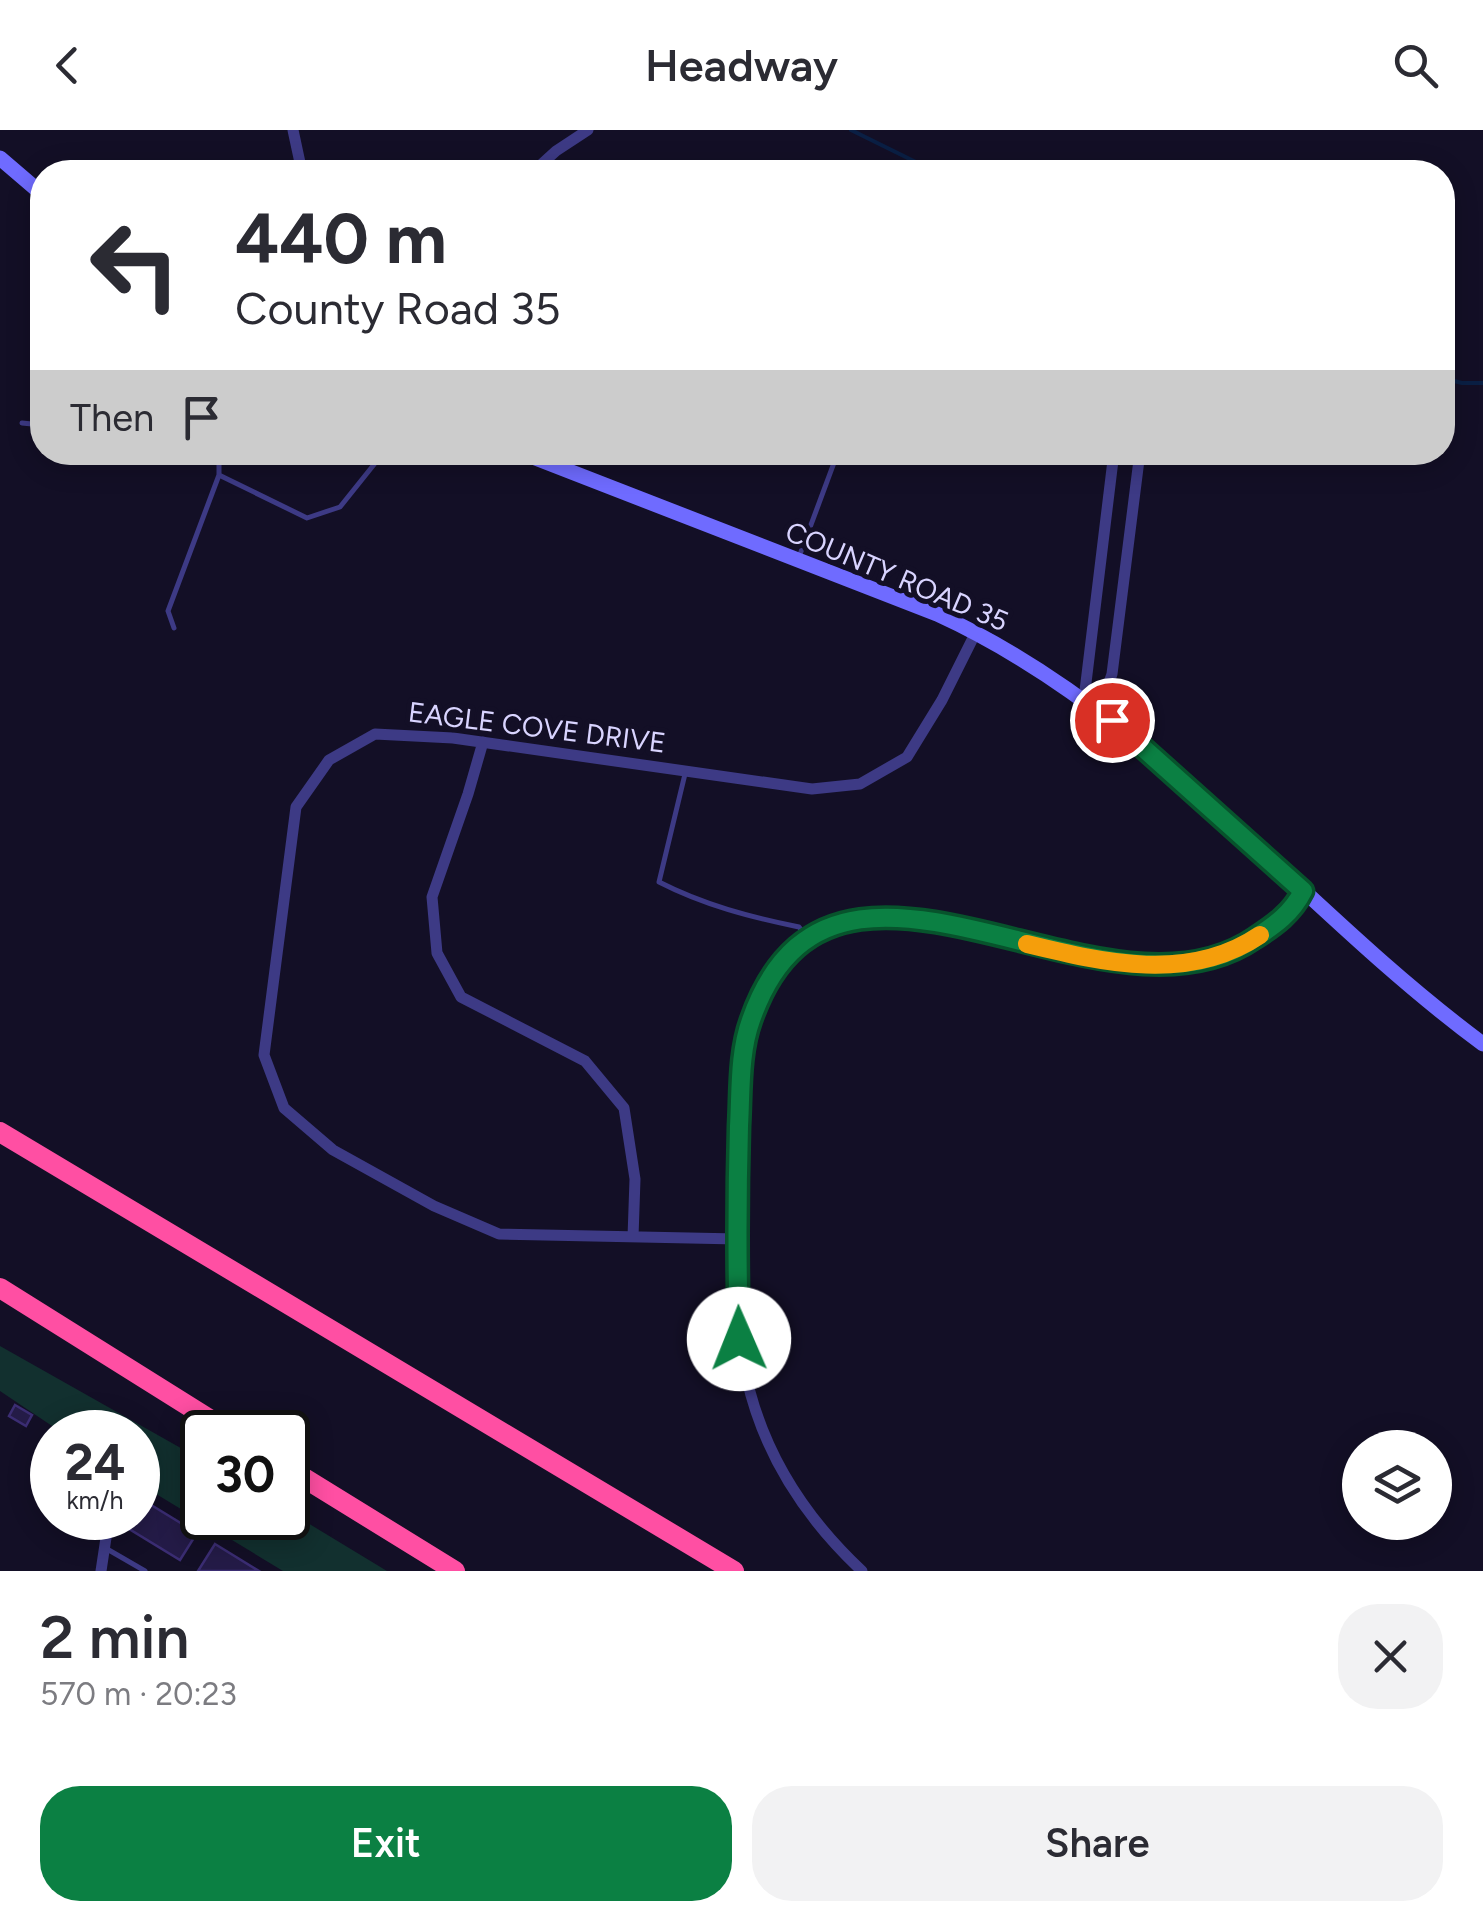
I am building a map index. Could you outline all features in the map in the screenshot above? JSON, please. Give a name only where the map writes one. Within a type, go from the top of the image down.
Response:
[{"type":"highway","points":[[0,1132],[734,1571]]},
{"type":"highway","points":[[0,1288],[195,1410]]},
{"type":"highway","points":[[310,1482],[454,1571]]},
{"type":"street","points":[[292,130],[299,160]]},
{"type":"street","points":[[546,160],[588,130]]},
{"type":"street","points":[[0,158],[30,184]]},
{"type":"street","name":"COUNTY ROAD 35","points":[[553,465],[976,632],[1044,671],[1150,751],[1303,891],[1483,1044]]},
{"type":"street","points":[[1084,699],[1112,465]]},
{"type":"street","points":[[1099,710],[1112,674],[1138,465]]},
{"type":"street","name":"EAGLE COVE DRIVE","points":[[738,1240],[499,1234],[434,1206],[333,1150],[284,1108],[264,1056],[296,807],[328,760],[376,734],[483,742],[812,790],[860,784],[907,757],[942,700],[976,632]]},
{"type":"street","points":[[483,742],[432,898],[437,953],[461,997],[585,1061],[624,1108],[635,1179],[633,1237]]},
{"type":"street","points":[[862,1571],[807,1510],[778,1467],[752,1405],[739,1339],[741,1081],[749,1024],[778,968],[808,938],[849,920],[902,916],[1101,960],[1174,965],[1203,961],[1248,943],[1295,906],[1303,891]]},
{"type":"street","points":[[101,1571],[105,1540]]},
{"type":"lane","points":[[22,423],[30,424]]},
{"type":"lane","points":[[174,628],[168,611],[219,476],[219,465]]},
{"type":"lane","points":[[219,476],[306,518],[340,507],[374,465]]},
{"type":"lane","points":[[798,560],[833,465]]},
{"type":"lane","points":[[686,771],[659,882],[743,915],[799,926],[808,938]]},
{"type":"lane","points":[[104,1547],[145,1571]]},
{"type":"green space","points":[[0,1346],[113,1410],[30,1411],[0,1391]]},
{"type":"green space","points":[[160,1436],[180,1448],[180,1508],[160,1496]]},
{"type":"green space","points":[[310,1524],[387,1571],[283,1571],[232,1540],[310,1540]]},
{"type":"building","points":[[15,1405],[30,1414],[30,1419],[26,1426],[9,1416]]},
{"type":"building","points":[[160,1510],[180,1523],[180,1540],[193,1540],[180,1560],[147,1540],[160,1540]]},
{"type":"building","points":[[215,1544],[259,1571],[198,1571]]},
{"type":"waterway","points":[[851,130],[912,160]]},
{"type":"waterway","points":[[1455,381],[1483,383]]},
{"type":"slow traffic","points":[[1027,944],[1151,966],[1203,961],[1230,952],[1260,935]]},
{"type":"route","points":[[739,1339],[738,1161],[744,1050],[749,1024],[767,985],[808,938],[849,920],[902,916],[1101,960],[1174,965],[1230,952],[1276,924],[1295,906],[1303,891],[1112,720]]}]
